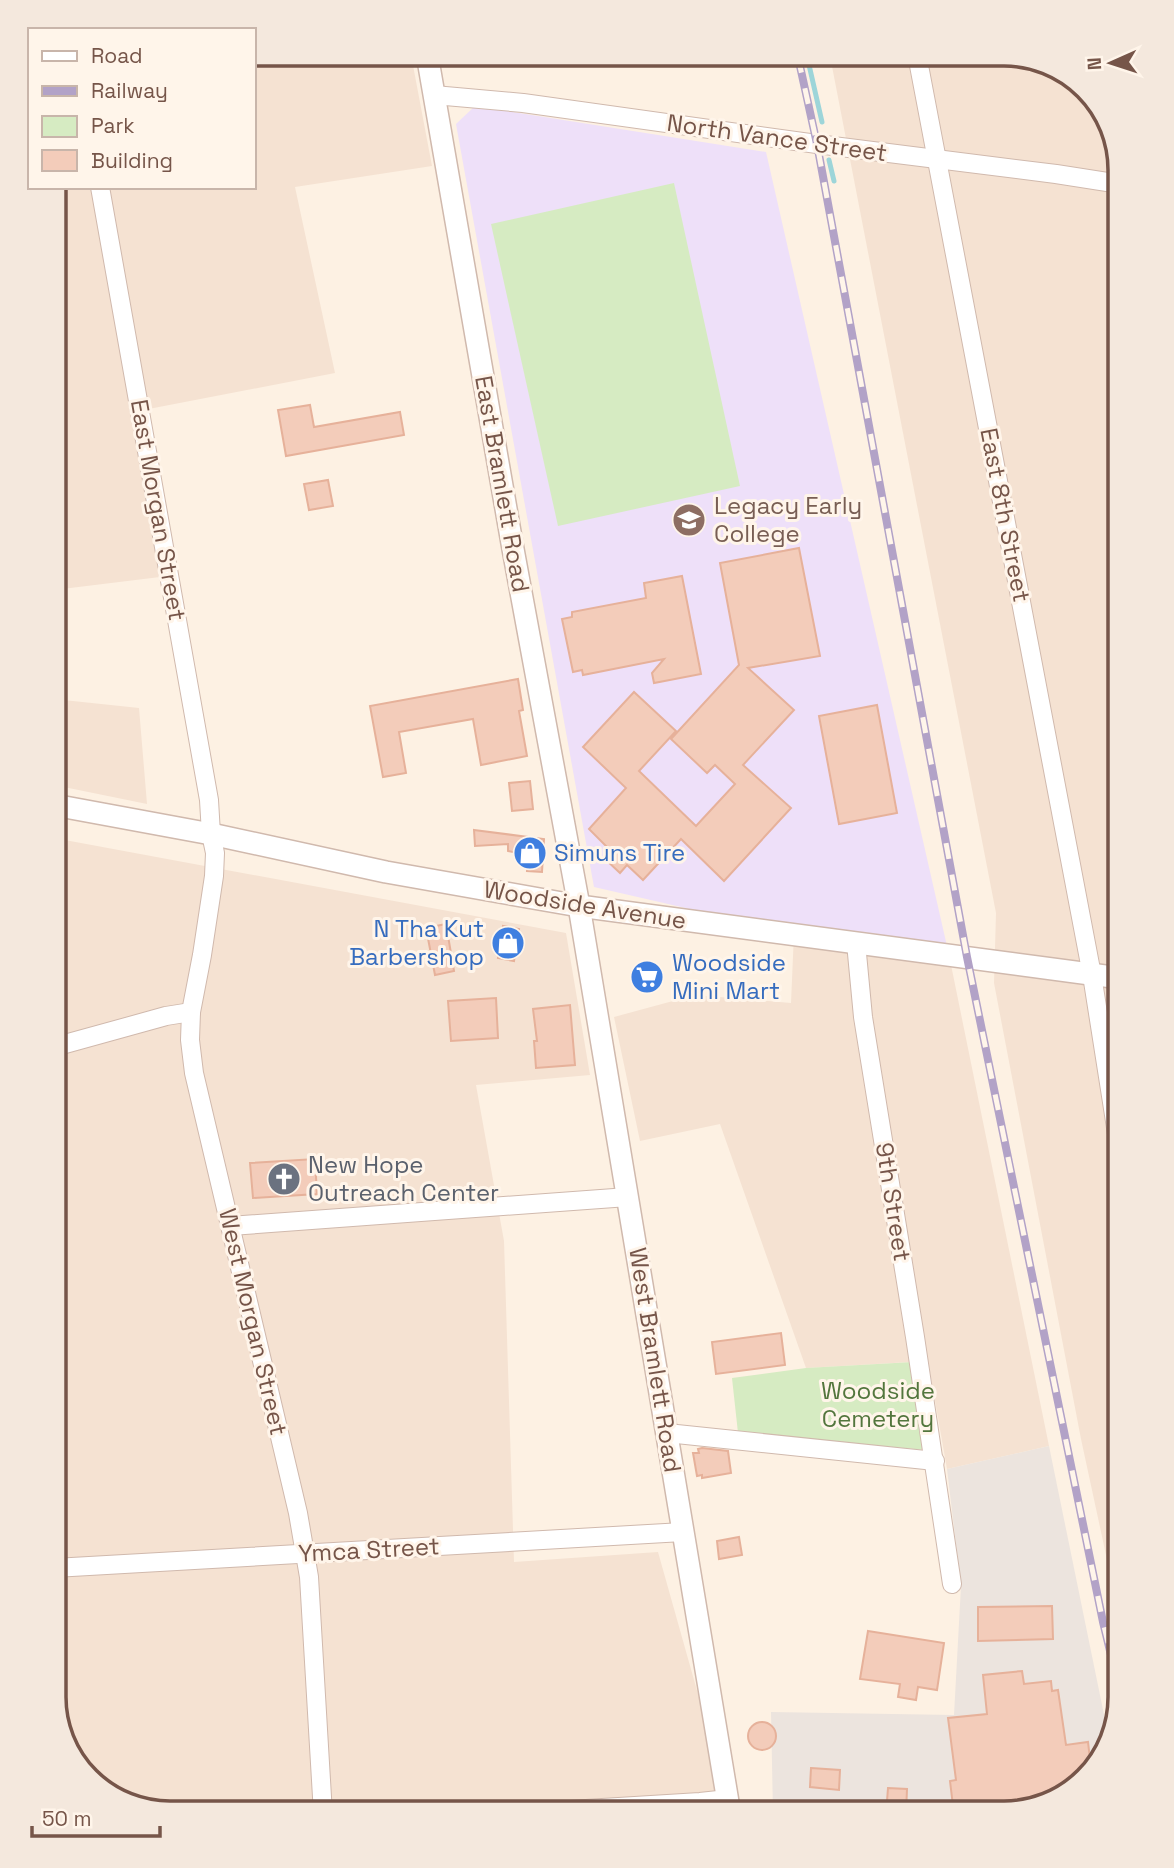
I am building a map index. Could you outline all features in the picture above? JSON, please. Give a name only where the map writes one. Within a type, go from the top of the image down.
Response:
[{"type":"street","name":"East Bramlett Road","points":[[429,66],[513,550],[579,906]]},
{"type":"street","name":"East 8th Street","points":[[919,67],[1092,975],[1108,1077]]},
{"type":"street","name":"North Vance Street","points":[[434,96],[523,103],[1108,182]]},
{"type":"street","name":"East Morgan Street","points":[[100,189],[205,769],[211,834]]},
{"type":"street","name":"Woodside Avenue","points":[[67,807],[211,834],[386,872],[579,906],[1108,977]]},
{"type":"street","name":"West Morgan Street","points":[[211,834],[215,853],[214,876],[191,1012],[190,1040],[194,1073],[298,1513],[309,1577],[322,1801]]},
{"type":"street","name":"West Bramlett Road","points":[[579,906],[728,1801]]},
{"type":"street","name":"9th Street","points":[[856,943],[863,1017],[935,1461],[952,1584]]},
{"type":"street","points":[[66,1044],[166,1016],[191,1012]]},
{"type":"street","points":[[230,1226],[628,1197]]},
{"type":"street","points":[[667,1433],[935,1461]]},
{"type":"street","name":"Ymca Street","points":[[66,1567],[683,1532]]},
{"type":"shaded area","points":[[256,66],[413,66],[432,166],[295,187],[335,373],[133,412],[160,577],[67,588],[67,189],[256,189]]},
{"type":"shaded area","points":[[832,67],[1010,67],[1037,72],[1061,84],[1082,102],[1097,125],[1107,157],[1108,1564],[1081,1439],[994,983],[996,913]]},
{"type":"shaded area","name":"Legacy Early College","points":[[475,106],[766,152],[949,955],[794,933],[594,887],[456,124]]},
{"type":"shaded area","points":[[67,700],[139,708],[147,804],[67,788]]},
{"type":"shaded area","points":[[67,840],[566,933],[590,1075],[476,1085],[504,1241],[514,1562],[658,1552],[714,1751],[721,1801],[164,1801],[125,1791],[102,1776],[84,1755],[72,1731],[66,1697]]},
{"type":"shaded area","points":[[794,933],[949,955],[1049,1446],[947,1469],[928,1361],[806,1368],[720,1124],[640,1141],[614,1017],[695,995],[791,1003]]},
{"type":"shaded area","points":[[1049,1446],[1105,1720],[1094,1749],[1067,1780],[1049,1791],[1017,1801],[773,1801],[771,1712],[954,1715],[961,1586],[947,1469]]},
{"type":"green space","points":[[674,183],[740,486],[558,526],[491,224]]},
{"type":"green space","name":"Woodside Cemetery","points":[[913,1362],[926,1450],[738,1433],[732,1378],[806,1368]]},
{"type":"building","points":[[310,405],[314,427],[400,412],[404,435],[286,456],[278,410]]},
{"type":"building","points":[[328,480],[333,506],[309,510],[304,484]]},
{"type":"building","points":[[799,548],[820,656],[748,668],[794,710],[743,765],[791,808],[724,881],[681,839],[643,880],[627,865],[620,873],[604,858],[611,851],[589,829],[626,788],[583,747],[634,692],[676,731],[639,771],[696,826],[735,784],[715,765],[707,773],[671,739],[739,665],[720,563]]},
{"type":"building","points":[[682,576],[701,674],[654,683],[652,673],[664,659],[583,675],[582,670],[573,672],[562,619],[572,617],[572,612],[646,598],[644,583]]},
{"type":"building","points":[[518,679],[523,710],[519,711],[527,756],[481,765],[473,719],[399,732],[406,773],[383,777],[370,706]]},
{"type":"building","points":[[877,705],[897,813],[839,824],[819,716]]},
{"type":"building","points":[[530,781],[533,809],[512,811],[509,783]]},
{"type":"building","name":"Simuns Tire","points":[[474,830],[544,839],[542,872],[527,871],[528,855],[508,851],[508,844],[475,846]]},
{"type":"building","points":[[446,924],[454,971],[435,975],[426,928]]},
{"type":"building","name":"N Tha Kut Barbershop","points":[[503,926],[519,929],[514,961],[498,958]]},
{"type":"building","points":[[496,998],[498,1038],[451,1041],[448,1001]]},
{"type":"building","points":[[570,1005],[575,1065],[536,1068],[534,1041],[537,1041],[533,1009]]},
{"type":"building","name":"New Hope Outreach Center","points":[[315,1159],[317,1194],[253,1198],[250,1163]]},
{"type":"building","points":[[781,1333],[785,1365],[716,1374],[712,1342]]},
{"type":"building","points":[[698,1449],[728,1451],[731,1473],[702,1478],[702,1475],[697,1476],[693,1453],[699,1453]]},
{"type":"building","points":[[739,1537],[742,1555],[719,1559],[717,1541]]},
{"type":"building","points":[[1052,1606],[1053,1639],[978,1641],[978,1607]]},
{"type":"building","points":[[868,1631],[944,1643],[937,1690],[918,1687],[916,1700],[898,1697],[900,1684],[860,1679]]},
{"type":"building","points":[[1022,1671],[1024,1684],[1051,1681],[1052,1691],[1058,1690],[1066,1745],[1088,1742],[1090,1756],[1067,1780],[1049,1791],[1017,1801],[952,1801],[950,1781],[956,1780],[948,1718],[987,1714],[983,1675]]},
{"type":"building","points":[[762,1722],[772,1726],[776,1736],[772,1746],[762,1750],[752,1746],[748,1736],[752,1726]]},
{"type":"building","points":[[811,1768],[840,1770],[839,1790],[810,1787]]},
{"type":"building","points":[[888,1788],[907,1789],[907,1801],[887,1801]]},
{"type":"waterway","points":[[809,67],[822,122]]},
{"type":"waterway","points":[[829,160],[834,181]]},
{"type":"railway","points":[[800,67],[817,144],[967,957],[1108,1643]]},
{"type":"place","name":"Legacy Early College","points":[[689,520]]},
{"type":"place","name":"Simuns Tire","points":[[530,853]]},
{"type":"place","name":"N Tha Kut Barbershop","points":[[508,943]]},
{"type":"place","name":"Woodside Mini Mart","points":[[647,977]]},
{"type":"place","name":"New Hope Outreach Center","points":[[284,1179]]}]
